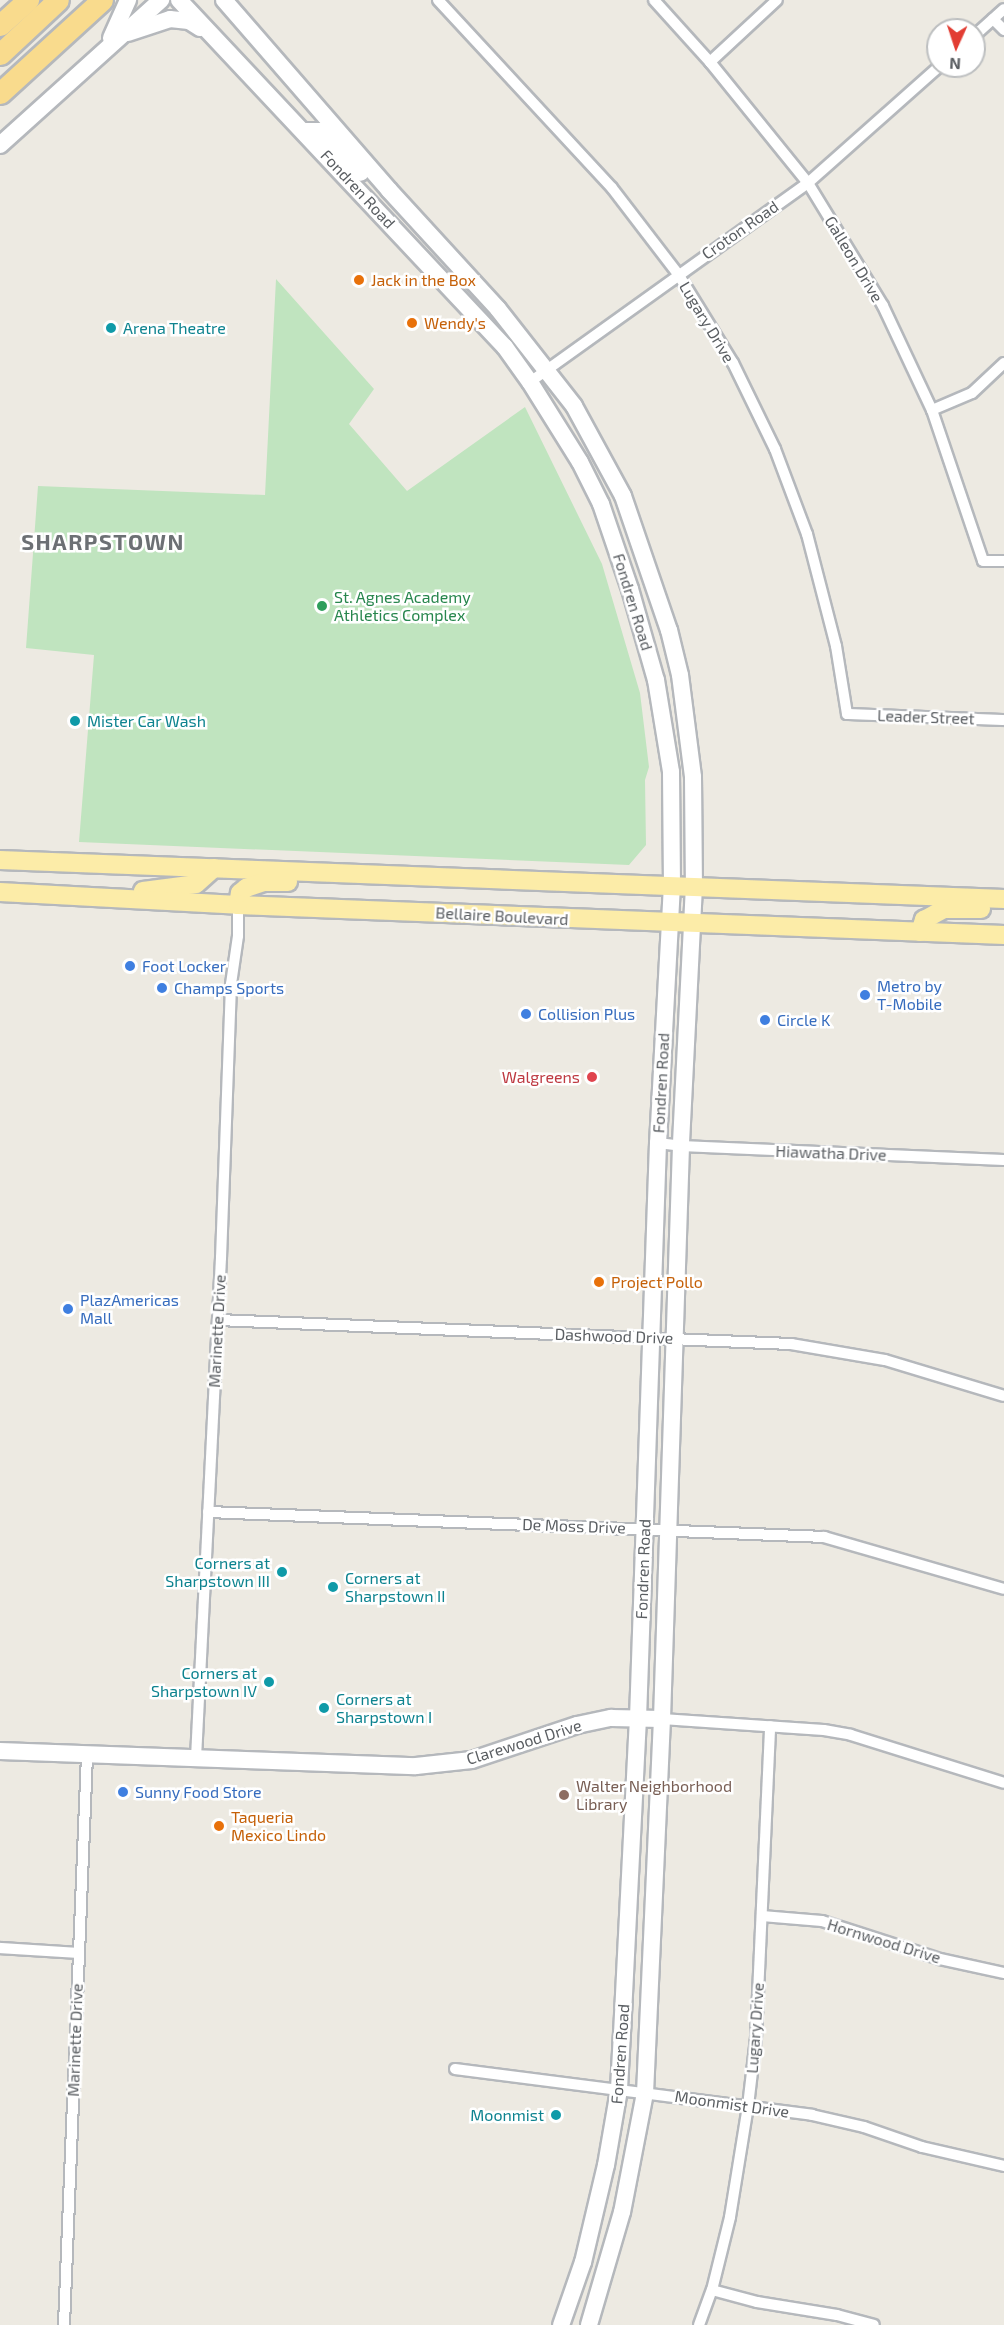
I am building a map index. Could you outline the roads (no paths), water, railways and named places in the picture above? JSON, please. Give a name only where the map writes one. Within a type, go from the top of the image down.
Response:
[{"type":"highway","points":[[0,25],[28,0]]},
{"type":"highway","points":[[0,54],[58,0]]},
{"type":"highway","points":[[0,93],[95,7]]},
{"type":"main road","points":[[113,41],[128,0]]},
{"type":"main road","points":[[0,145],[161,0]]},
{"type":"main road","name":"Fondren Road","points":[[179,0],[504,347],[530,382],[580,462],[601,504],[630,589],[656,680],[671,772],[672,885],[658,1143],[638,1718],[619,2090],[597,2204],[583,2262],[561,2325]]},
{"type":"main road","name":"Fondren Road","points":[[224,0],[389,190],[498,309],[573,406],[624,496],[662,608],[680,675],[693,777],[694,886],[681,1146],[662,1719],[645,2093],[622,2212],[589,2325]]},
{"type":"main road","points":[[239,0],[268,48]]},
{"type":"main road","points":[[113,41],[170,19],[189,21],[212,35]]},
{"type":"main road","points":[[304,131],[322,131],[369,182],[389,190]]},
{"type":"main road","points":[[656,680],[680,675]]},
{"type":"main road","points":[[0,860],[1004,899]]},
{"type":"main road","points":[[129,900],[138,892],[196,884],[214,868]]},
{"type":"main road","points":[[238,905],[240,893],[263,882],[327,883],[357,873]]},
{"type":"main road","name":"Bellaire Boulevard","points":[[0,892],[238,905],[1004,935]]},
{"type":"main road","points":[[920,932],[924,920],[944,909],[1004,909]]},
{"type":"main road","name":"Clarewood Drive","points":[[0,1750],[397,1766],[433,1765],[462,1762],[497,1753],[578,1725],[610,1718],[662,1719]]},
{"type":"street","name":"Lugary Drive","points":[[438,0],[612,188],[678,274],[733,363],[775,449],[807,534],[824,594],[847,714]]},
{"type":"street","name":"Galleon Drive","points":[[654,0],[710,62],[808,183],[883,306],[932,410],[983,561],[1004,561]]},
{"type":"street","points":[[710,62],[777,0]]},
{"type":"street","points":[[986,25],[1004,9]]},
{"type":"street","points":[[993,19],[1004,30]]},
{"type":"street","name":"Croton Road","points":[[530,382],[808,183],[926,78]]},
{"type":"street","points":[[932,410],[972,393],[1004,363]]},
{"type":"street","name":"Leader Street","points":[[847,714],[1004,720]]},
{"type":"street","name":"Marinette Drive","points":[[196,1758],[218,1320],[231,984],[238,936],[238,905]]},
{"type":"street","name":"Hiawatha Drive","points":[[658,1143],[681,1146],[1004,1160]]},
{"type":"street","name":"Dashwood Drive","points":[[218,1320],[791,1344],[885,1360],[1004,1396]]},
{"type":"street","name":"De Moss Drive","points":[[208,1512],[824,1538],[1004,1588]]},
{"type":"street","name":"Clarewood Drive","points":[[662,1719],[824,1730],[850,1735],[1004,1783]]},
{"type":"street","name":"Lugary Drive","points":[[699,2325],[712,2290],[730,2217],[748,2106],[756,2038],[770,1726]]},
{"type":"street","name":"Marinette Drive","points":[[63,2325],[87,1754]]},
{"type":"street","name":"Hornwood Drive","points":[[762,1916],[822,1921],[940,1959],[1004,1973]]},
{"type":"street","points":[[0,1948],[78,1953]]},
{"type":"street","name":"Moonmist Drive","points":[[455,2069],[812,2115],[864,2127],[922,2147],[1004,2166]]},
{"type":"street","points":[[712,2290],[757,2302],[837,2315],[874,2325]]},
{"type":"place","name":"Jack in the Box","points":[[359,280]]},
{"type":"place","name":"Wendy's","points":[[412,323]]},
{"type":"place","name":"Arena Theatre","points":[[111,328]]},
{"type":"place","name":"St. Agnes Academy Athletics Complex","points":[[322,606]]},
{"type":"place","name":"Mister Car Wash","points":[[75,721]]},
{"type":"place","name":"Foot Locker","points":[[130,966]]},
{"type":"place","name":"Champs Sports","points":[[162,988]]},
{"type":"place","name":"Metro by T-Mobile","points":[[865,995]]},
{"type":"place","name":"Collision Plus","points":[[526,1014]]},
{"type":"place","name":"Circle K","points":[[765,1020]]},
{"type":"place","name":"Walgreens","points":[[592,1077]]},
{"type":"place","name":"Project Pollo","points":[[599,1282]]},
{"type":"place","name":"PlazAmericas Mall","points":[[68,1309]]},
{"type":"place","name":"Corners at Sharpstown III","points":[[282,1572]]},
{"type":"place","name":"Corners at Sharpstown II","points":[[333,1587]]},
{"type":"place","name":"Corners at Sharpstown IV","points":[[269,1682]]},
{"type":"place","name":"Corners at Sharpstown I","points":[[324,1708]]},
{"type":"place","name":"Sunny Food Store","points":[[123,1792]]},
{"type":"place","name":"Walter Neighborhood Library","points":[[564,1795]]},
{"type":"place","name":"Taqueria Mexico Lindo","points":[[219,1826]]},
{"type":"place","name":"Moonmist","points":[[556,2115]]},
{"type":"district","name":"SHARPSTOWN","points":[[103,542]]}]
